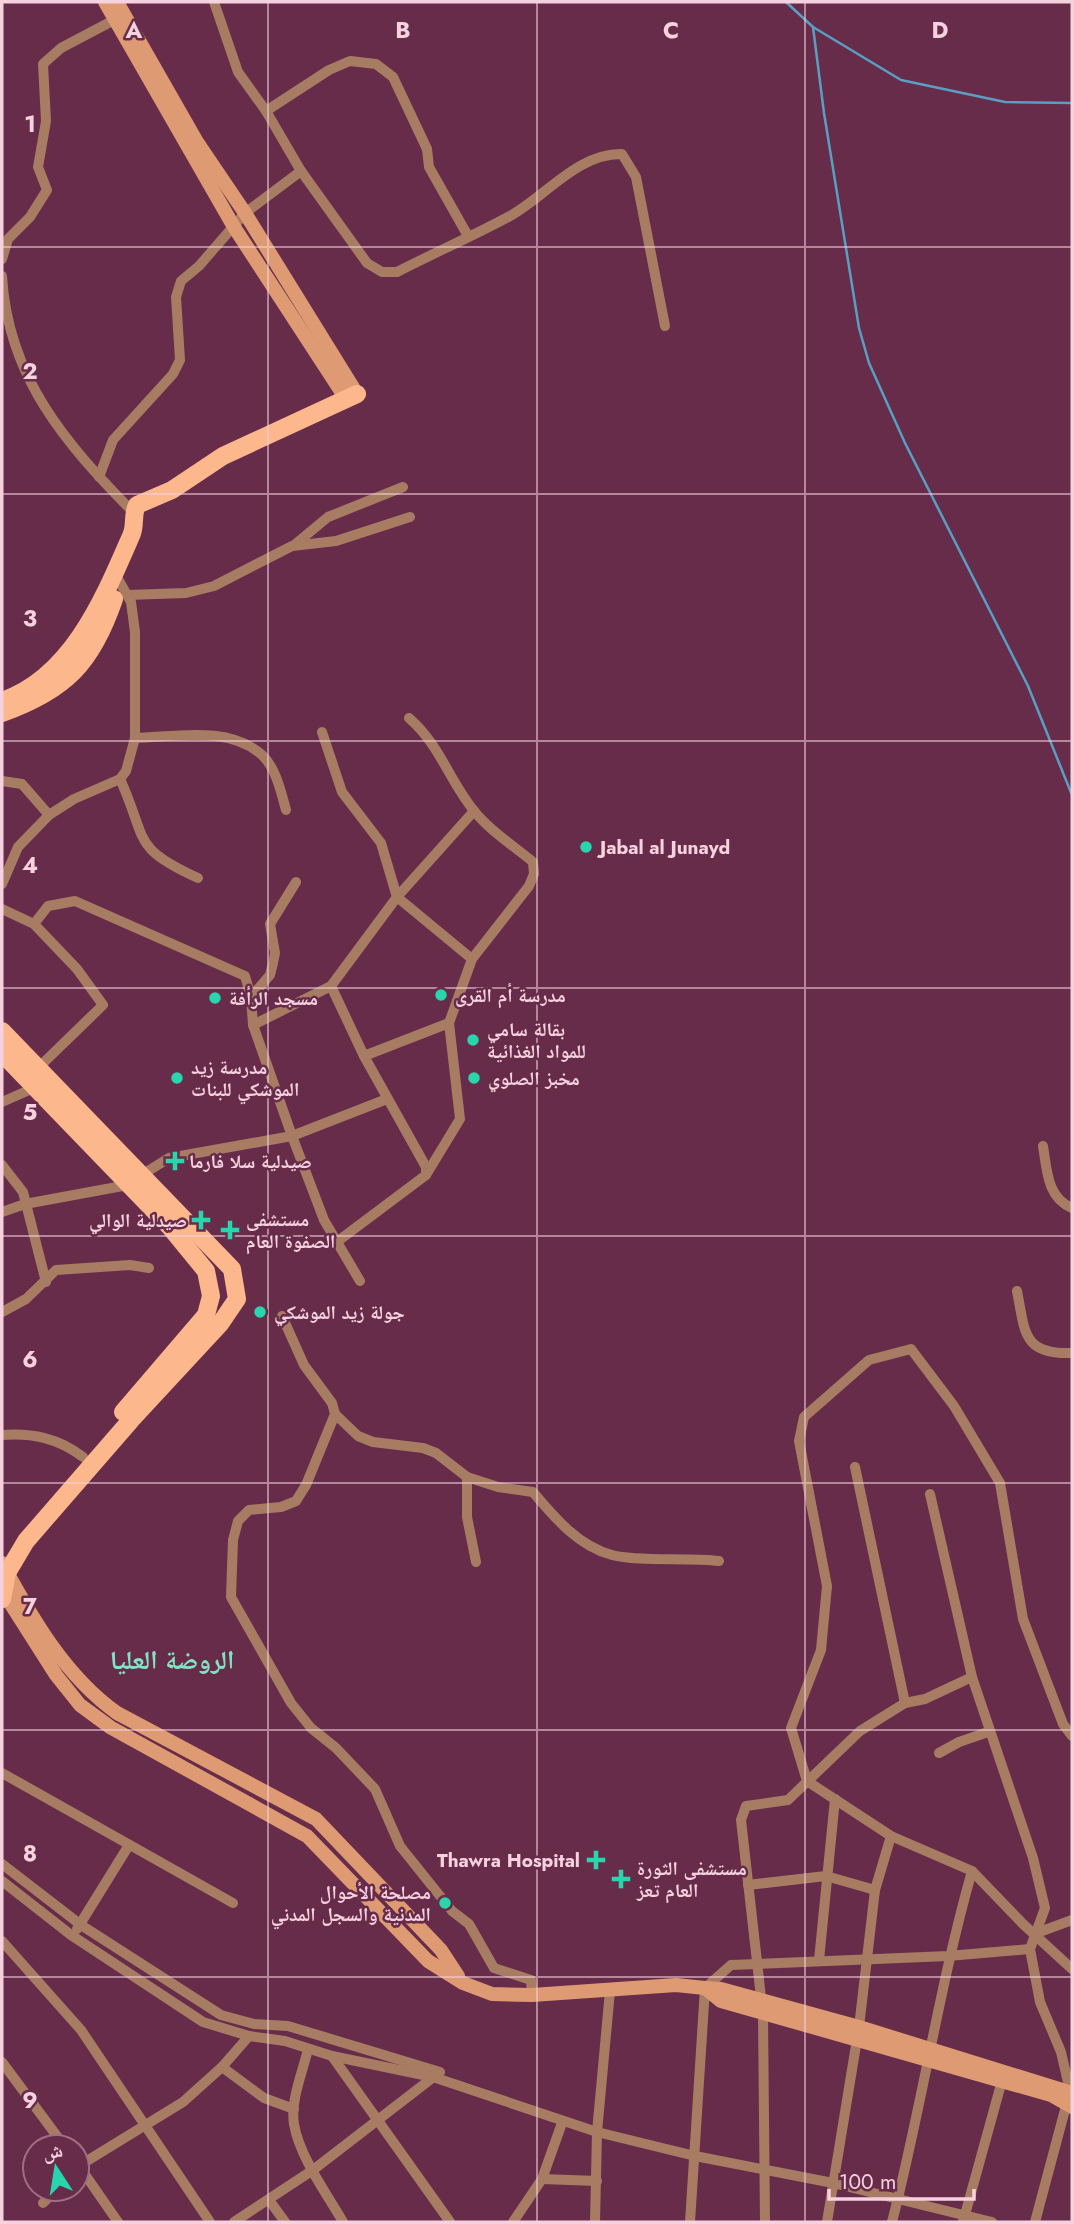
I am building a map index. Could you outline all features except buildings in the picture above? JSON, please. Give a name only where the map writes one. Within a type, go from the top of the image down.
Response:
[{"type":"main road","points":[[105,2],[234,227],[351,397]]},
{"type":"main road","points":[[117,2],[197,142],[245,213],[351,397]]},
{"type":"main road","points":[[2,701],[44,676],[74,646],[94,617],[132,534],[137,505],[172,490],[223,456],[351,397]]},
{"type":"main road","points":[[2,713],[58,685],[89,657],[104,627],[116,593],[113,573]]},
{"type":"main road","points":[[2,1031],[37,1078],[134,1180],[232,1269],[237,1299],[220,1324],[3,1565]]},
{"type":"main road","points":[[2,1053],[37,1078]]},
{"type":"main road","points":[[134,1180],[206,1271],[210,1302],[202,1321],[11,1542],[3,1565],[3,1595],[56,1675],[80,1705],[110,1727],[307,1836],[428,1961],[463,1983],[492,1994],[532,1995],[676,1985],[721,1989],[762,2008],[858,2033],[1070,2099]]},
{"type":"main road","points":[[3,1565],[67,1667],[90,1694],[117,1713],[316,1819],[441,1950],[463,1983]]},
{"type":"street","points":[[214,2],[238,72],[266,111],[301,171],[367,263],[382,272],[397,272],[511,215],[591,159],[607,153],[622,154],[631,164],[636,177],[665,326]]},
{"type":"street","points":[[2,259],[8,239],[30,217],[47,190],[38,167],[46,121],[43,64],[61,48],[116,19]]},
{"type":"street","points":[[266,111],[329,70],[350,61],[376,64],[393,77],[427,149],[429,167],[468,236]]},
{"type":"street","points":[[99,477],[113,440],[173,374],[180,360],[176,297],[181,281],[199,266],[245,213],[301,171]]},
{"type":"street","points":[[2,276],[12,341],[29,384],[74,449],[134,513]]},
{"type":"street","points":[[127,595],[186,593],[214,586],[292,546],[328,517],[404,487]]},
{"type":"street","points":[[292,546],[336,541],[410,517]]},
{"type":"street","points":[[2,884],[18,847],[50,815],[74,799],[120,779],[126,771],[135,738],[135,632],[127,595],[113,573]]},
{"type":"street","points":[[338,1241],[426,1175],[460,1119],[449,1023],[472,959],[529,886],[534,874],[533,862],[474,811],[425,732],[409,718]]},
{"type":"street","points":[[322,732],[342,792],[381,844],[397,897],[472,959]]},
{"type":"street","points":[[135,738],[212,735],[240,742],[262,756],[277,780],[286,810]]},
{"type":"street","points":[[120,779],[134,810],[142,841],[167,864],[198,878]]},
{"type":"street","points":[[2,781],[22,785],[50,815]]},
{"type":"street","points":[[253,1025],[331,986],[397,897],[474,811]]},
{"type":"street","points":[[251,997],[270,975],[275,953],[270,924],[296,882]]},
{"type":"street","points":[[34,924],[48,906],[75,901],[245,975],[251,997],[253,1025],[292,1136],[324,1220],[360,1281]]},
{"type":"street","points":[[2,909],[34,924],[77,969],[103,1005],[37,1078],[2,1102]]},
{"type":"street","points":[[331,986],[364,1056],[426,1167],[426,1175]]},
{"type":"street","points":[[364,1056],[449,1023]]},
{"type":"street","points":[[2,1212],[25,1204],[134,1180],[169,1158],[292,1136],[387,1099]]},
{"type":"street","points":[[1043,1146],[1049,1185],[1060,1203],[1072,1208]]},
{"type":"street","points":[[2,1165],[23,1192],[46,1282]]},
{"type":"street","points":[[2,1312],[26,1299],[56,1270],[130,1265],[149,1268]]},
{"type":"street","points":[[1017,1291],[1026,1338],[1038,1350],[1072,1353]]},
{"type":"street","points":[[282,1316],[303,1365],[332,1403],[335,1414],[358,1436],[373,1442],[423,1448],[436,1453],[467,1477],[498,1487],[533,1492],[551,1514],[587,1545],[613,1556],[691,1557],[719,1561]]},
{"type":"street","points":[[1072,1736],[1063,1724],[1023,1619],[1000,1483],[954,1406],[911,1349],[869,1360],[804,1417],[799,1441],[827,1586],[821,1650],[792,1727],[807,1780],[891,1836],[972,1871],[1072,1969]]},
{"type":"street","points":[[335,1414],[306,1485],[296,1501],[281,1507],[249,1510],[238,1521],[233,1540],[231,1597],[291,1703],[311,1728],[336,1748],[375,1788],[400,1846],[452,1911],[469,1924],[495,1968],[531,1980],[532,1995]]},
{"type":"street","points":[[2,1435],[24,1434],[46,1438],[66,1444],[83,1457]]},
{"type":"street","points":[[855,1467],[905,1703]]},
{"type":"street","points":[[467,1477],[467,1517],[476,1562]]},
{"type":"street","points":[[930,1494],[972,1677],[988,1732],[1033,1858],[1045,1908],[1030,1949],[1040,2002],[1066,2051],[1070,2099],[1035,2222]]},
{"type":"street","points":[[765,2222],[762,2008],[741,1820],[746,1806],[788,1800],[860,1731],[905,1703],[925,1699],[972,1677]]},
{"type":"street","points":[[939,1753],[959,1742],[988,1732]]},
{"type":"street","points":[[2,1773],[233,1903]]},
{"type":"street","points":[[819,1961],[835,1799]]},
{"type":"street","points":[[827,2222],[858,2033],[875,1890],[891,1836]]},
{"type":"street","points":[[71,1935],[80,1925],[129,1845]]},
{"type":"street","points":[[2,1864],[80,1925],[220,2015],[254,2024],[288,2026],[440,2071],[313,2170],[234,2222]]},
{"type":"street","points":[[892,2222],[931,2055],[948,1956],[972,1871]]},
{"type":"street","points":[[748,1885],[826,1876],[875,1890]]},
{"type":"street","points":[[2,1881],[71,1935],[203,2022],[249,2036],[285,2041],[332,2056],[433,2077],[562,2123],[597,2132],[695,2156],[833,2183],[964,2219],[992,2222]]},
{"type":"street","points":[[1034,1934],[1072,1920]]},
{"type":"street","points":[[2,1941],[82,2030],[210,2222]]},
{"type":"street","points":[[690,2222],[705,1988],[731,1965],[865,1961],[1030,1949]]},
{"type":"street","points":[[595,2222],[597,2132],[610,1991]]},
{"type":"street","points":[[91,2158],[146,2127],[183,2102],[222,2067],[249,2036]]},
{"type":"street","points":[[308,2049],[294,2109],[294,2124],[313,2170],[342,2222]]},
{"type":"street","points":[[332,2056],[450,2222]]},
{"type":"street","points":[[2,2062],[55,2133]]},
{"type":"street","points":[[222,2067],[264,2098],[294,2109]]},
{"type":"street","points":[[964,2219],[1003,2077]]},
{"type":"street","points":[[513,2222],[542,2179],[562,2123]]},
{"type":"street","points":[[542,2179],[597,2181]]},
{"type":"street","points":[[91,2184],[118,2222]]},
{"type":"street","points":[[269,2200],[285,2222]]},
{"type":"waterway","points":[[786,2],[813,27],[901,80],[1005,102],[1072,103]]},
{"type":"waterway","points":[[813,27],[824,113],[859,328],[869,363],[905,443],[1028,686],[1072,795]]},
{"type":"place","name":"Jabal al Junayd","points":[[586,847]]},
{"type":"place","name":"مدرسة أم القرى","points":[[441,995]]},
{"type":"place","name":"مسجد الرأفة","points":[[215,998]]},
{"type":"place","name":"بقالة سامي للمواد الغذائية","points":[[473,1040]]},
{"type":"place","name":"مدرسة زيد الموشكي للبنات","points":[[177,1078]]},
{"type":"place","name":"مخبز الصلوي","points":[[474,1078]]},
{"type":"place","name":"صيدلية سلا فارما","points":[[175,1161]]},
{"type":"place","name":"صيدلية الوالي","points":[[201,1220]]},
{"type":"place","name":"مستشفى الصفوة العام","points":[[230,1230]]},
{"type":"place","name":"جولة زيد الموشكي","points":[[260,1312]]},
{"type":"place","name":"Thawra Hospital","points":[[596,1860]]},
{"type":"place","name":"مستشفى الثورة العام تعز","points":[[621,1879]]},
{"type":"place","name":"مصلحة الأحوال المدنية والسجل المدني","points":[[445,1903]]},
{"type":"district","name":"الروضة العليا","points":[[172,1660]]}]
